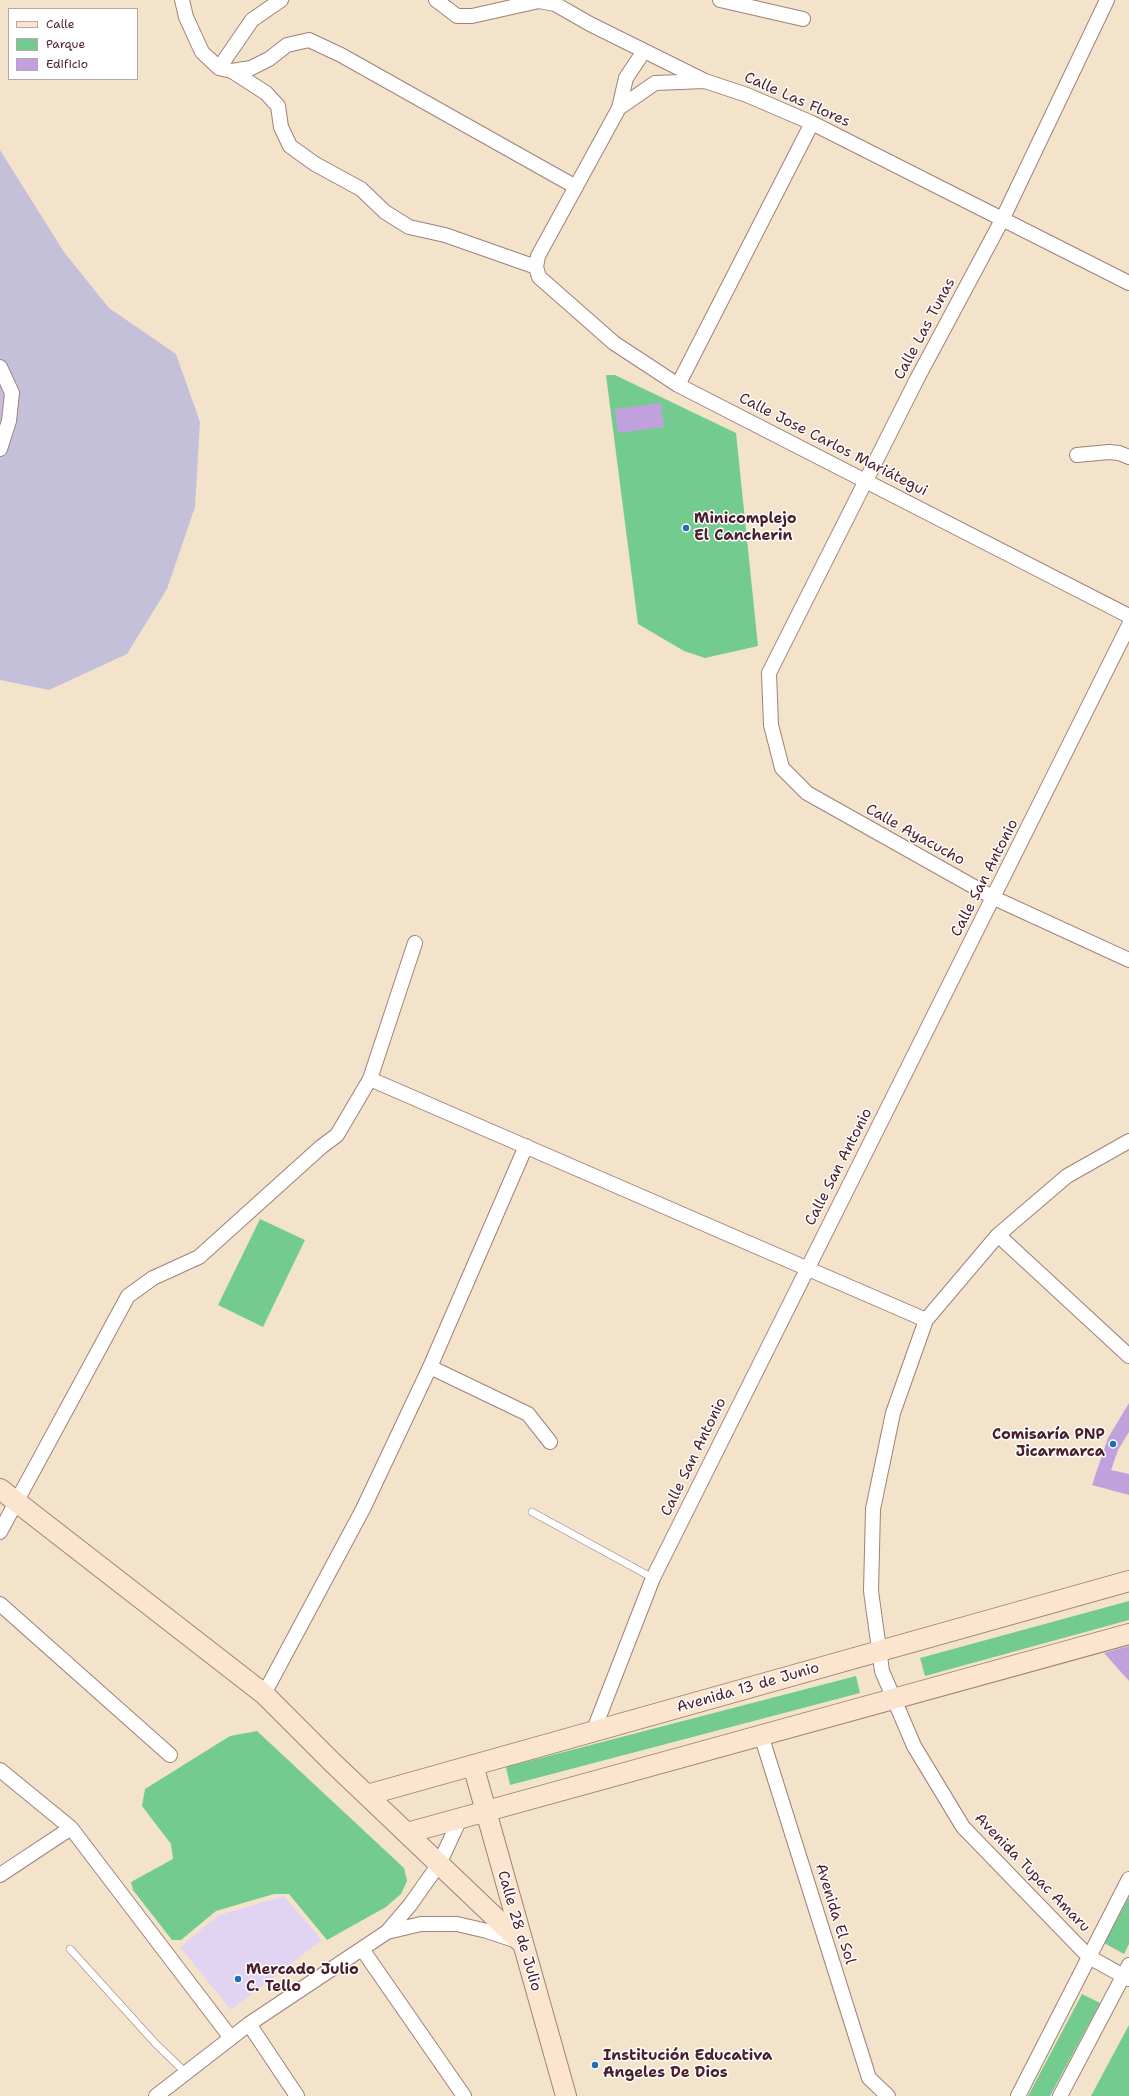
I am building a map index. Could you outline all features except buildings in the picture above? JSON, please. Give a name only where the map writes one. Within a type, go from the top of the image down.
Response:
[{"type":"street","points":[[182,0],[186,17],[202,52],[225,70],[266,93],[278,106],[281,127],[290,146],[315,164],[361,189],[385,212],[409,227],[445,234],[537,272]]},
{"type":"street","points":[[225,70],[252,20],[281,0]]},
{"type":"street","points":[[436,0],[457,16],[472,16],[541,1],[554,4],[705,81]]},
{"type":"street","points":[[720,0],[803,19]]},
{"type":"street","name":"Calle Las Tunas","points":[[769,672],[865,480],[1002,220],[1107,0]]},
{"type":"street","points":[[225,70],[251,68],[269,59],[287,45],[309,40],[341,55],[576,187]]},
{"type":"street","points":[[619,108],[626,78],[644,51]]},
{"type":"street","name":"Calle Las Flores","points":[[537,272],[538,256],[619,108],[654,83],[705,81],[747,95],[812,123],[1129,283]]},
{"type":"street","points":[[678,385],[812,123]]},
{"type":"street","name":"Calle Jose Carlos Mariátegui","points":[[537,272],[614,343],[678,385],[1129,616]]},
{"type":"street","points":[[0,367],[12,393],[9,421],[0,449]]},
{"type":"street","points":[[1077,455],[1119,452],[1129,457]]},
{"type":"street","name":"Calle San Antonio","points":[[593,1732],[653,1578],[807,1268],[994,898],[1129,625]]},
{"type":"street","name":"Calle Ayacucho","points":[[769,672],[771,725],[782,768],[806,793],[994,898],[1129,960]]},
{"type":"street","points":[[0,1532],[128,1296],[153,1278],[199,1257],[321,1147],[337,1135],[370,1079],[415,943]]},
{"type":"street","points":[[370,1079],[926,1320]]},
{"type":"street","name":"Avenida Tupac Amaru","points":[[1127,1973],[1089,1957],[962,1827],[914,1746],[882,1671],[871,1591],[873,1509],[893,1413],[926,1320],[998,1235],[1066,1176],[1129,1141]]},
{"type":"street","points":[[264,1694],[364,1509],[430,1367],[526,1146]]},
{"type":"street","points":[[998,1235],[1129,1356]]},
{"type":"street","points":[[430,1367],[528,1414],[550,1442]]},
{"type":"street","points":[[0,1489],[264,1694],[523,1944]]},
{"type":"street","name":"Avenida 13 de Junio","points":[[367,1795],[1129,1581]]},
{"type":"street","points":[[0,1604],[170,1755]]},
{"type":"street","points":[[407,1833],[1129,1634]]},
{"type":"street","name":"Avenida El Sol","points":[[761,1735],[869,2078],[888,2096]]},
{"type":"street","name":"Calle 28 de Julio","points":[[473,1765],[566,2096]]},
{"type":"street","points":[[0,1770],[71,1828],[231,2038]]},
{"type":"street","points":[[156,2096],[249,2024],[387,1932],[410,1905],[439,1864],[460,1818]]},
{"type":"street","points":[[0,1875],[71,1828]]},
{"type":"street","points":[[1018,2096],[1129,1879]]},
{"type":"street","points":[[387,1932],[421,1924],[457,1924],[487,1931],[523,1944]]},
{"type":"street","points":[[362,1949],[464,2096]]},
{"type":"street","points":[[1060,2096],[1127,1973]]},
{"type":"street","points":[[249,2024],[297,2096]]},
{"type":"lane","points":[[532,1512],[653,1578]]},
{"type":"lane","points":[[70,1949],[156,2044],[186,2073]]},
{"type":"shaded area","points":[[0,150],[64,252],[109,308],[176,354],[200,422],[195,507],[167,589],[127,654],[49,690],[0,680]]},
{"type":"shaded area","name":"Mercado Julio C. Tello","points":[[284,1896],[322,1940],[231,2010],[180,1947],[219,1915]]},
{"type":"green space","name":"Minicomplejo El Cancherin","points":[[606,375],[615,375],[736,433],[758,646],[705,658],[684,651],[638,624]]},
{"type":"green space","points":[[260,1219],[305,1240],[263,1327],[218,1305]]},
{"type":"green space","points":[[1129,1601],[1129,1620],[925,1676],[920,1658]]},
{"type":"green space","points":[[856,1676],[860,1693],[510,1785],[506,1767]]},
{"type":"green space","points":[[257,1731],[404,1868],[407,1881],[401,1894],[386,1907],[327,1940],[289,1894],[274,1894],[216,1911],[181,1940],[172,1940],[133,1890],[131,1882],[173,1859],[171,1844],[142,1806],[145,1789],[230,1736]]},
{"type":"green space","points":[[1129,1897],[1129,1944],[1124,1954],[1104,1943]]},
{"type":"green space","points":[[1082,1994],[1100,2003],[1050,2096],[1028,2096]]},
{"type":"green space","points":[[1129,2025],[1129,2096],[1091,2096]]},
{"type":"place","name":"Minicomplejo El Cancherin","points":[[686,528]]},
{"type":"place","name":"Comisaría PNP Jicarmarca","points":[[1113,1444]]},
{"type":"place","name":"Mercado Julio C. Tello","points":[[238,1979]]},
{"type":"place","name":"Institución Educativa Angeles De Dios","points":[[595,2065]]}]
